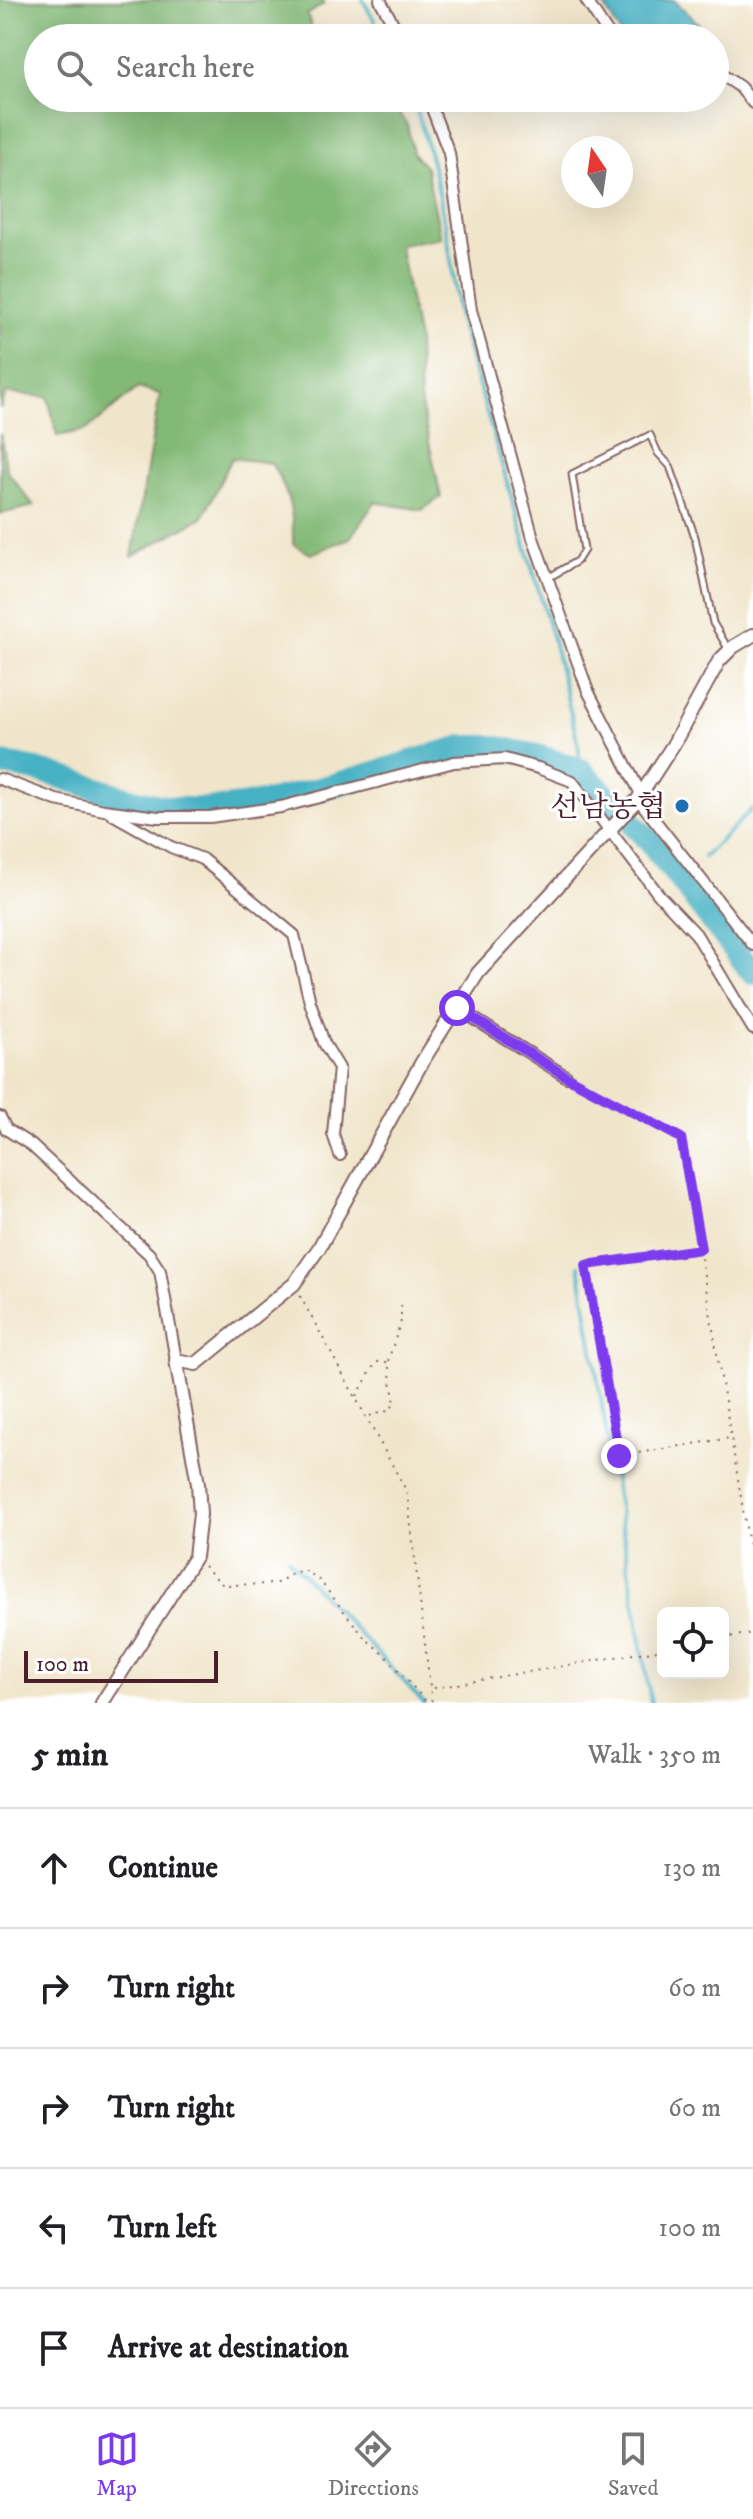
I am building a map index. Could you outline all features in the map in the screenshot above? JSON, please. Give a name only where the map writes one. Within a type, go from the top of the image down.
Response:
[{"type":"street","points":[[380,0],[393,24]]},
{"type":"street","points":[[586,0],[602,24]]},
{"type":"street","points":[[729,80],[753,103]]},
{"type":"street","points":[[433,112],[449,153],[468,294],[481,351],[547,580],[588,691],[637,800],[753,945]]},
{"type":"street","points":[[176,1360],[196,1364],[294,1284],[319,1248],[422,1062],[478,973],[637,800],[661,767],[719,661],[729,650],[753,635]]},
{"type":"street","points":[[0,779],[56,800],[158,817],[236,814],[281,807],[454,762],[505,759],[572,781],[613,828],[659,895],[696,934],[753,1029]]},
{"type":"street","points":[[104,810],[171,847],[202,859],[294,935],[310,1002],[324,1043],[339,1068],[333,1134],[340,1155]]},
{"type":"street","points":[[457,1008],[567,1077]]},
{"type":"street","points":[[1,1125],[31,1145],[149,1254],[160,1271],[198,1484],[200,1514],[195,1557],[102,1703]]},
{"type":"lane","points":[[547,580],[577,561],[584,550],[572,474],[650,435],[658,453],[670,466],[695,537],[713,623],[729,650]]},
{"type":"path","points":[[567,1077],[681,1138],[753,1569]]},
{"type":"path","points":[[701,1249],[586,1265],[619,1456],[732,1437]]},
{"type":"path","points":[[294,1284],[407,1492],[432,1703]]},
{"type":"path","points":[[366,1417],[387,1411],[395,1404],[388,1362],[401,1321],[401,1304]]},
{"type":"path","points":[[356,1397],[376,1362],[388,1362]]},
{"type":"path","points":[[195,1557],[223,1585],[275,1584],[295,1572],[307,1571],[320,1581],[365,1638],[387,1657],[427,1703]]},
{"type":"path","points":[[729,1637],[753,1633]]},
{"type":"path","points":[[432,1688],[657,1650]]},
{"type":"green space","points":[[0,0],[322,0],[324,4],[307,15],[311,24],[24,24],[24,112],[398,112],[407,125],[413,153],[426,168],[441,238],[399,244],[418,340],[420,400],[441,497],[422,510],[375,502],[350,538],[311,554],[293,544],[289,501],[271,463],[232,458],[203,517],[132,556],[160,394],[138,388],[86,430],[57,436],[48,397],[6,393],[0,409]]},
{"type":"green space","points":[[0,433],[7,471],[34,506],[0,514]]},
{"type":"water","points":[[601,0],[674,0],[699,24],[615,24]]},
{"type":"waterway","points":[[363,0],[376,24]]},
{"type":"waterway","points":[[417,112],[441,204],[458,314],[552,636],[578,743],[581,770]]},
{"type":"waterway","points":[[0,764],[42,772],[145,803],[200,809],[275,800],[464,747],[493,747],[538,756],[581,770],[652,844],[753,973]]},
{"type":"waterway","points":[[704,857],[753,808]]},
{"type":"waterway","points":[[579,1266],[651,1703]]},
{"type":"waterway","points":[[288,1558],[424,1703]]},
{"type":"place","name":"선남농협","points":[[682,806]]},
{"type":"route","points":[[457,1008],[567,1077],[681,1138],[701,1249],[586,1265],[619,1456]]}]
